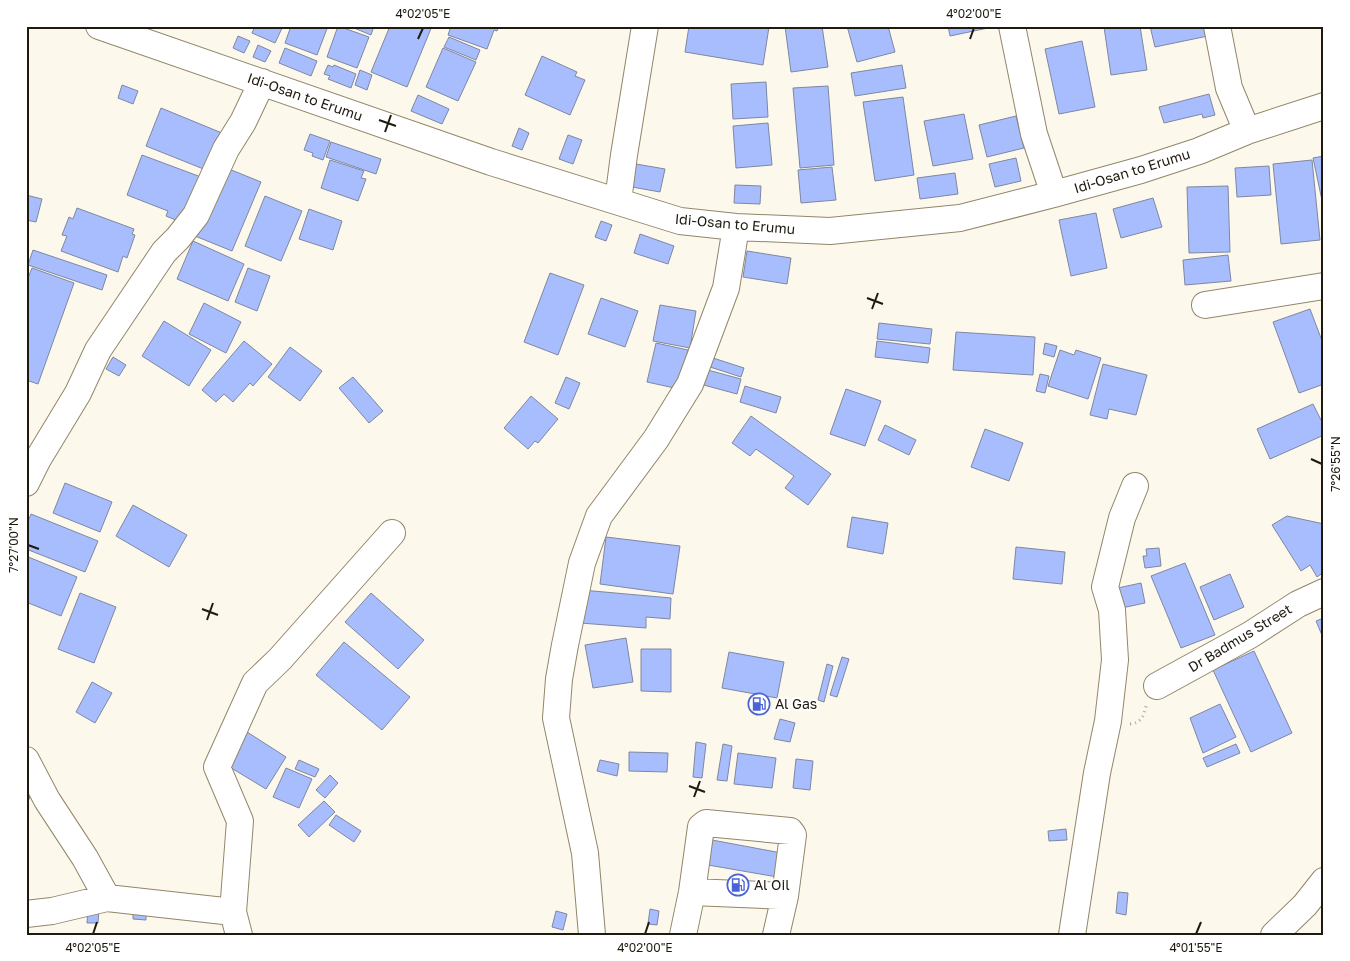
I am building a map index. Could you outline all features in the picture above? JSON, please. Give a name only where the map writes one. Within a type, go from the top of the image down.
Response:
[{"type":"street","name":"Idi-Osan to Erumu","points":[[99,26],[491,162],[680,221],[736,227],[830,231],[960,218],[1141,170],[1200,151],[1247,131],[1324,106]]},
{"type":"street","points":[[618,201],[645,26]]},
{"type":"street","points":[[1012,26],[1034,134],[1054,194]]},
{"type":"street","points":[[1217,26],[1229,88],[1247,131]]},
{"type":"street","points":[[26,483],[38,459],[78,393],[98,350],[164,252],[196,215],[226,149],[243,122],[262,82]]},
{"type":"street","points":[[592,935],[585,853],[556,718],[558,679],[582,563],[598,516],[656,440],[690,384],[726,288],[736,227]]},
{"type":"street","points":[[1205,305],[1324,286]]},
{"type":"street","points":[[1072,935],[1097,773],[1108,721],[1115,660],[1112,610],[1105,587],[1122,518],[1135,486]]},
{"type":"street","points":[[26,914],[52,911],[107,898],[236,924],[240,821],[218,767],[255,683],[280,659],[392,533]]},
{"type":"street","name":"Dr Badmus Street","points":[[1158,686],[1250,635],[1298,604],[1324,592]]},
{"type":"street","points":[[26,760],[47,800],[85,858],[107,898]]},
{"type":"street","points":[[683,935],[692,892],[701,827],[706,823],[790,831],[793,835],[785,896],[776,935]]},
{"type":"street","points":[[1274,935],[1305,905],[1324,881]]},
{"type":"street","points":[[692,892],[785,896]]},
{"type":"path","points":[[1108,721],[1121,725],[1136,723],[1142,718],[1147,697],[1158,686]]},
{"type":"building","points":[[255,26],[283,26],[275,43],[252,33]]},
{"type":"building","points":[[291,26],[328,26],[317,55],[285,43]]},
{"type":"building","points":[[338,26],[369,37],[357,68],[327,57]]},
{"type":"building","points":[[349,26],[374,26],[371,35]]},
{"type":"building","points":[[390,26],[432,26],[407,87],[371,72]]},
{"type":"building","points":[[451,26],[499,26],[497,31],[494,30],[487,49],[448,35]]},
{"type":"building","points":[[689,26],[769,27],[763,65],[685,52]]},
{"type":"building","points":[[785,26],[822,26],[828,67],[791,72]]},
{"type":"building","points":[[847,26],[888,26],[895,52],[857,62]]},
{"type":"building","points":[[948,26],[987,26],[988,28],[950,36]]},
{"type":"building","points":[[1140,26],[1147,70],[1111,75],[1104,27]]},
{"type":"building","points":[[1150,26],[1206,26],[1208,36],[1155,47]]},
{"type":"building","points":[[238,36],[250,41],[244,53],[233,48]]},
{"type":"building","points":[[449,37],[480,50],[476,60],[444,47]]},
{"type":"building","points":[[1082,41],[1095,107],[1059,114],[1045,49]]},
{"type":"building","points":[[258,45],[271,51],[265,62],[253,57]]},
{"type":"building","points":[[285,48],[317,61],[311,76],[279,63]]},
{"type":"building","points":[[443,48],[476,62],[458,101],[426,87]]},
{"type":"building","points":[[542,56],[577,72],[575,76],[585,80],[570,115],[525,95]]},
{"type":"building","points":[[328,65],[333,67],[334,65],[356,74],[351,88],[328,79],[330,76],[324,74]]},
{"type":"building","points":[[902,65],[906,88],[855,96],[851,73]]},
{"type":"building","points":[[360,70],[372,75],[367,90],[355,85]]},
{"type":"building","points":[[766,82],[768,117],[733,119],[731,84]]},
{"type":"building","points":[[122,85],[138,91],[133,104],[118,98]]},
{"type":"building","points":[[828,86],[834,165],[800,168],[793,88]]},
{"type":"building","points":[[1209,94],[1215,115],[1203,118],[1202,114],[1164,123],[1159,107]]},
{"type":"building","points":[[418,95],[449,109],[442,124],[411,111]]},
{"type":"building","points":[[903,97],[914,175],[875,181],[863,102]]},
{"type":"building","points":[[161,108],[222,133],[206,170],[146,146]]},
{"type":"building","points":[[964,114],[973,159],[933,166],[924,121]]},
{"type":"building","points":[[1016,116],[1024,148],[987,157],[979,125]]},
{"type":"building","points":[[768,123],[772,165],[736,168],[733,126]]},
{"type":"building","points":[[519,128],[529,133],[522,150],[512,146]]},
{"type":"building","points":[[310,134],[330,141],[323,160],[312,156],[313,153],[304,150]]},
{"type":"building","points":[[568,135],[582,140],[573,164],[559,159]]},
{"type":"building","points":[[331,142],[381,159],[376,174],[326,157]]},
{"type":"building","points":[[142,155],[201,177],[183,223],[166,216],[168,211],[127,195]]},
{"type":"building","points":[[1324,156],[1324,205],[1323,205],[1313,158]]},
{"type":"building","points":[[1016,158],[1021,181],[995,187],[989,164]]},
{"type":"building","points":[[330,160],[364,171],[361,178],[366,179],[358,201],[321,188]]},
{"type":"building","points":[[1312,160],[1320,240],[1281,244],[1273,164]]},
{"type":"building","points":[[636,164],[665,169],[660,192],[632,187]]},
{"type":"building","points":[[1269,166],[1271,195],[1237,197],[1235,168]]},
{"type":"building","points":[[224,167],[261,182],[232,251],[195,236]]},
{"type":"building","points":[[832,167],[836,200],[801,203],[798,170]]},
{"type":"building","points":[[955,173],[958,194],[920,199],[917,178]]},
{"type":"building","points":[[735,185],[761,186],[760,204],[734,203]]},
{"type":"building","points":[[1228,186],[1230,252],[1189,253],[1187,187]]},
{"type":"building","points":[[26,195],[42,199],[36,222],[26,220]]},
{"type":"building","points":[[265,196],[302,211],[281,261],[245,246]]},
{"type":"building","points":[[1153,198],[1162,227],[1121,238],[1113,209]]},
{"type":"building","points":[[77,208],[134,229],[132,234],[135,235],[127,258],[123,256],[118,272],[61,251],[67,236],[62,235],[69,217],[73,219]]},
{"type":"building","points":[[309,209],[342,221],[333,250],[299,239]]},
{"type":"building","points":[[1096,213],[1107,268],[1071,276],[1059,220]]},
{"type":"building","points":[[601,221],[612,225],[606,241],[595,237]]},
{"type":"building","points":[[640,234],[674,246],[668,264],[634,253]]},
{"type":"building","points":[[193,241],[244,264],[228,301],[177,279]]},
{"type":"building","points":[[33,250],[107,275],[102,290],[28,265]]},
{"type":"building","points":[[747,251],[791,258],[787,284],[743,277]]},
{"type":"building","points":[[1228,255],[1231,281],[1185,285],[1183,260]]},
{"type":"building","points":[[32,268],[74,283],[38,384],[26,380],[26,283]]},
{"type":"building","points":[[248,268],[270,276],[257,311],[235,302]]},
{"type":"building","points":[[550,273],[584,285],[558,355],[524,342]]},
{"type":"building","points":[[601,298],[638,311],[625,347],[588,334]]},
{"type":"building","points":[[204,303],[241,322],[226,353],[189,334]]},
{"type":"building","points":[[660,305],[696,311],[690,348],[653,341]]},
{"type":"building","points":[[1310,309],[1324,346],[1324,384],[1299,393],[1273,322]]},
{"type":"building","points":[[164,321],[211,350],[189,386],[142,356]]},
{"type":"building","points":[[879,323],[932,329],[930,344],[877,339]]},
{"type":"building","points":[[956,332],[1035,337],[1033,375],[953,370]]},
{"type":"building","points":[[244,341],[272,364],[253,386],[250,383],[233,402],[224,394],[216,402],[202,390]]},
{"type":"building","points":[[877,341],[930,348],[928,363],[875,357]]},
{"type":"building","points":[[656,343],[688,350],[679,389],[647,382]]},
{"type":"building","points":[[1045,343],[1057,346],[1054,357],[1043,354]]},
{"type":"building","points":[[290,347],[322,371],[300,401],[268,377]]},
{"type":"building","points":[[1060,350],[1074,355],[1076,350],[1101,358],[1088,399],[1048,386]]},
{"type":"building","points":[[113,357],[126,365],[119,376],[106,369]]},
{"type":"building","points":[[710,357],[744,368],[741,377],[707,366]]},
{"type":"building","points":[[1103,364],[1147,375],[1136,415],[1109,409],[1107,419],[1090,415]]},
{"type":"building","points":[[704,369],[741,379],[737,394],[700,384]]},
{"type":"building","points":[[1040,374],[1049,376],[1045,393],[1036,391]]},
{"type":"building","points":[[353,377],[383,411],[369,423],[339,388]]},
{"type":"building","points":[[566,377],[580,383],[569,409],[555,403]]},
{"type":"building","points":[[745,386],[781,397],[776,413],[740,402]]},
{"type":"building","points":[[846,389],[881,401],[865,446],[830,434]]},
{"type":"building","points":[[531,396],[558,419],[538,443],[535,441],[528,449],[504,428]]},
{"type":"building","points":[[1313,404],[1324,426],[1324,435],[1270,459],[1257,429]]},
{"type":"building","points":[[751,416],[831,474],[808,505],[785,488],[794,476],[756,449],[750,456],[732,443]]},
{"type":"building","points":[[885,425],[916,440],[909,455],[878,440]]},
{"type":"building","points":[[985,429],[1023,443],[1009,481],[971,467]]},
{"type":"building","points":[[65,483],[112,502],[100,532],[53,513]]},
{"type":"building","points":[[133,505],[187,535],[169,567],[116,536]]},
{"type":"building","points":[[31,514],[98,541],[85,572],[26,549],[26,526]]},
{"type":"building","points":[[1287,516],[1324,524],[1324,572],[1317,577],[1310,565],[1301,571],[1272,525]]},
{"type":"building","points":[[852,517],[888,523],[883,554],[847,547]]},
{"type":"building","points":[[606,537],[680,546],[673,594],[600,584]]},
{"type":"building","points":[[1016,547],[1065,552],[1062,584],[1013,579]]},
{"type":"building","points":[[1159,548],[1161,566],[1145,568],[1143,556],[1147,556],[1146,549]]},
{"type":"building","points":[[26,556],[77,577],[61,616],[26,602]]},
{"type":"building","points":[[1185,563],[1215,635],[1181,648],[1151,576]]},
{"type":"building","points":[[1230,574],[1244,607],[1214,620],[1200,587]]},
{"type":"building","points":[[1141,583],[1145,603],[1117,609],[1113,589]]},
{"type":"building","points":[[582,590],[671,598],[670,619],[646,617],[646,628],[580,623]]},
{"type":"building","points":[[80,593],[116,607],[94,663],[58,649]]},
{"type":"building","points":[[371,593],[424,640],[398,669],[345,622]]},
{"type":"building","points":[[1324,618],[1324,640],[1316,621]]},
{"type":"building","points":[[626,638],[633,682],[593,688],[585,645]]},
{"type":"building","points":[[344,642],[410,697],[382,730],[316,675]]},
{"type":"building","points":[[641,649],[671,649],[671,692],[641,691]]},
{"type":"building","points":[[1254,651],[1292,733],[1251,752],[1213,670]]},
{"type":"building","points":[[729,652],[784,662],[777,698],[722,688]]},
{"type":"building","points":[[842,657],[849,659],[837,697],[830,695]]},
{"type":"building","points":[[827,664],[833,666],[824,702],[818,700]]},
{"type":"building","points":[[92,682],[112,693],[95,723],[76,712]]},
{"type":"building","points":[[1220,704],[1236,737],[1203,753],[1190,718]]},
{"type":"building","points":[[780,719],[795,723],[790,742],[774,739]]},
{"type":"building","points":[[244,730],[286,757],[266,789],[223,763]]},
{"type":"building","points":[[696,742],[706,744],[702,778],[693,777]]},
{"type":"building","points":[[723,744],[732,746],[727,781],[717,780]]},
{"type":"building","points":[[1236,744],[1240,753],[1207,767],[1203,758]]},
{"type":"building","points":[[629,752],[668,753],[667,772],[629,771]]},
{"type":"building","points":[[738,753],[776,758],[772,788],[734,784]]},
{"type":"building","points":[[796,759],[813,761],[810,790],[793,788]]},
{"type":"building","points":[[299,760],[319,769],[315,777],[295,769]]},
{"type":"building","points":[[600,760],[619,764],[617,776],[597,771]]},
{"type":"building","points":[[286,768],[312,779],[299,808],[273,797]]},
{"type":"building","points":[[330,775],[338,783],[325,798],[316,790]]},
{"type":"building","points":[[26,782],[34,784],[26,808]]},
{"type":"building","points":[[324,801],[335,812],[309,837],[298,825]]},
{"type":"building","points":[[336,815],[361,831],[354,842],[329,825]]},
{"type":"building","points":[[1066,829],[1067,840],[1049,841],[1048,831]]},
{"type":"building","points":[[712,840],[787,854],[783,878],[708,865]]},
{"type":"building","points":[[1118,892],[1128,893],[1126,915],[1116,913]]},
{"type":"building","points":[[133,906],[146,906],[146,920],[133,919]]},
{"type":"building","points":[[88,908],[99,909],[98,923],[87,923]]},
{"type":"building","points":[[650,909],[659,911],[657,925],[648,924]]},
{"type":"building","points":[[556,911],[567,914],[563,930],[552,927]]},
{"type":"place","name":"Al Gas","points":[[759,704]]},
{"type":"place","name":"Al Oil","points":[[738,885]]}]
